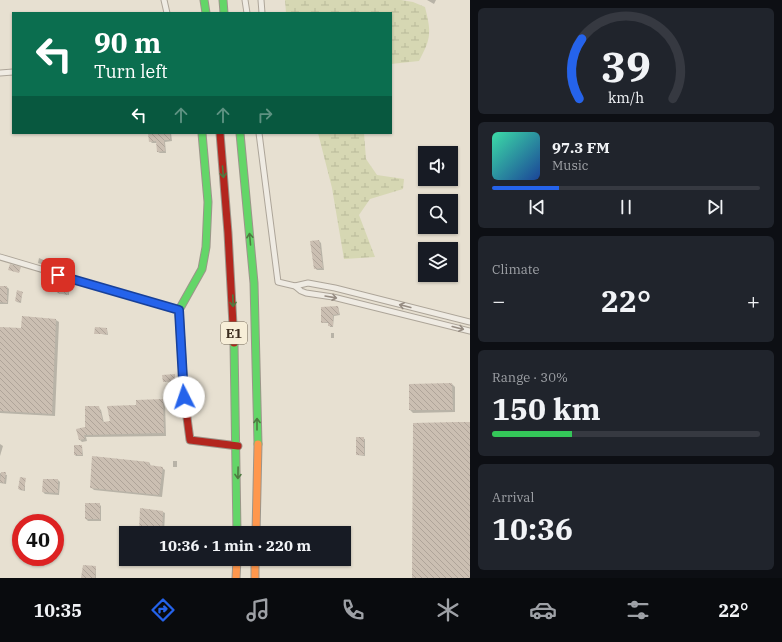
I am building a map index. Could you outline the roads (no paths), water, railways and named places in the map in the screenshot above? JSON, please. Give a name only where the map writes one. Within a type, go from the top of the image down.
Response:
[{"type":"main road","points":[[204,0],[206,12]]},
{"type":"main road","points":[[223,0],[224,12]]},
{"type":"main road","points":[[202,134],[208,202],[206,247],[202,268],[179,310],[184,397],[190,440],[238,446]]},
{"type":"main road","name":"E1","points":[[220,134],[231,264],[238,446],[237,526]]},
{"type":"main road","name":"E1","points":[[240,134],[254,278],[257,358],[256,526]]},
{"type":"main road","points":[[236,578],[237,566]]},
{"type":"main road","points":[[255,566],[255,578]]},
{"type":"street","points":[[164,0],[167,12]]},
{"type":"street","points":[[246,0],[247,12]]},
{"type":"street","points":[[261,0],[262,12]]},
{"type":"street","points":[[0,73],[12,72]]},
{"type":"street","points":[[259,134],[278,282],[295,286],[308,283],[335,288],[470,322]]},
{"type":"street","points":[[0,257],[179,310]]},
{"type":"street","points":[[295,286],[300,291],[306,293],[333,297],[470,331]]}]
